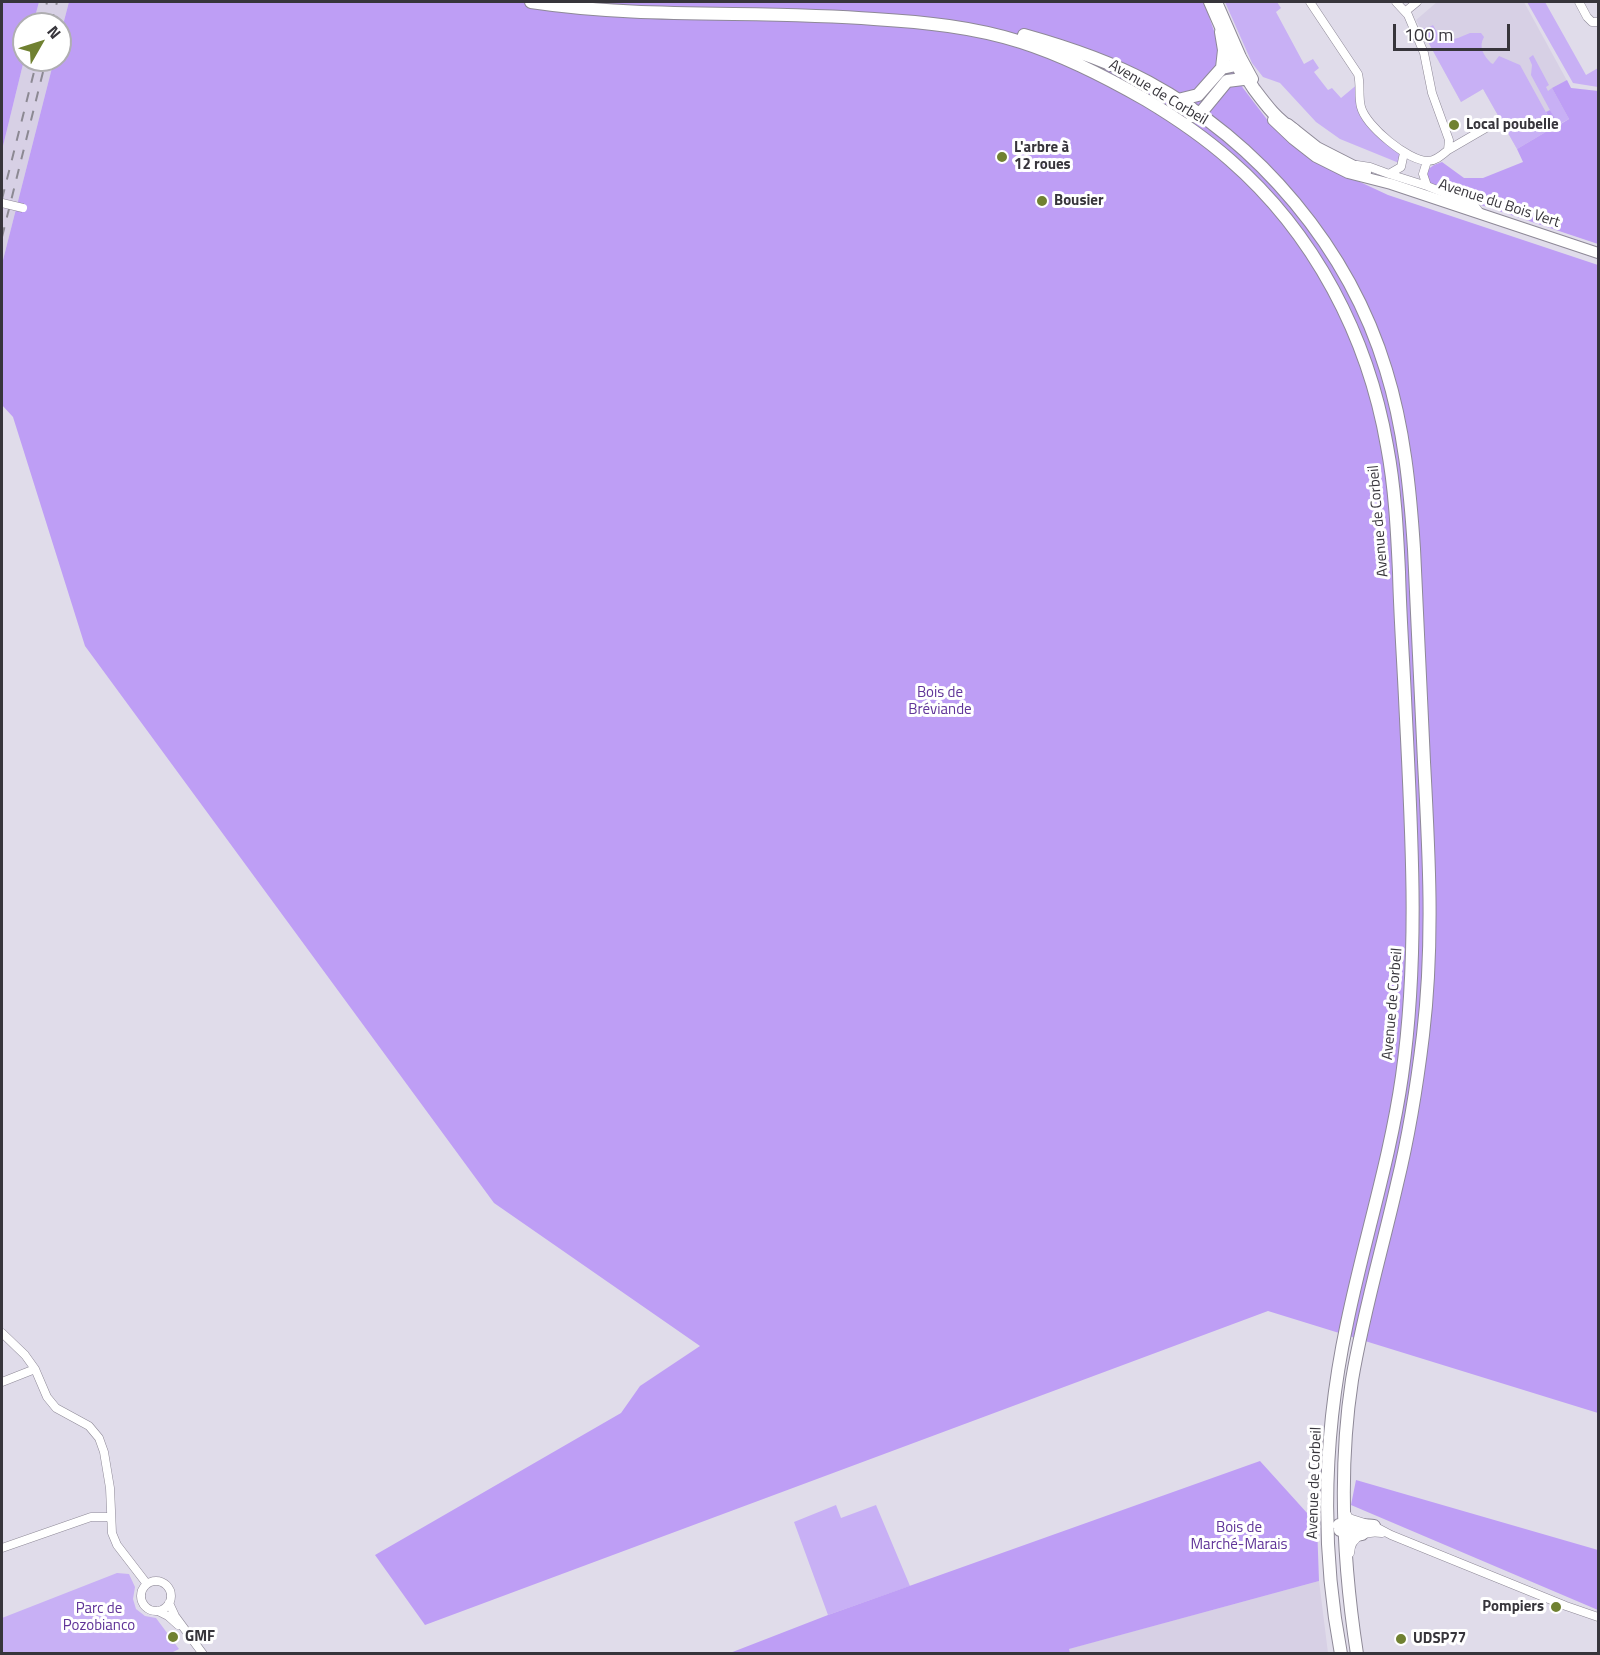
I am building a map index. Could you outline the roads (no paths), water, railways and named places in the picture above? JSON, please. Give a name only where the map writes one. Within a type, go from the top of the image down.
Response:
[{"type":"main road","name":"Avenue de Corbeil","points":[[531,2],[606,11],[830,15],[951,25],[1018,41],[1058,55],[1116,83],[1178,119],[1230,160],[1258,186],[1303,240],[1335,292],[1359,345],[1376,392],[1393,481],[1413,875],[1412,969],[1406,1044],[1392,1133],[1342,1347],[1331,1423],[1326,1508],[1335,1624],[1341,1653]]},
{"type":"main road","points":[[830,15],[939,17],[997,27],[1067,47],[1148,82],[1217,128],[1266,171],[1294,202],[1326,244],[1355,295],[1370,325],[1386,368],[1406,455],[1411,503],[1430,888],[1429,960],[1418,1079],[1404,1157],[1366,1310],[1352,1381],[1347,1426],[1343,1507],[1345,1558],[1349,1606],[1357,1653]]},
{"type":"main road","points":[[1221,32],[1224,50],[1222,68]]},
{"type":"main road","points":[[1058,55],[1111,74],[1179,113],[1211,100],[1240,61]]},
{"type":"main road","points":[[1194,131],[1189,110],[1198,95],[1222,68],[1240,61]]},
{"type":"main road","points":[[1240,61],[1253,88],[1281,123],[1294,130]]},
{"type":"main road","points":[[1227,81],[1244,79]]},
{"type":"main road","points":[[1211,100],[1212,117],[1217,128]]},
{"type":"main road","points":[[1328,1475],[1333,1484],[1334,1515],[1338,1524],[1348,1532],[1362,1534]]},
{"type":"main road","points":[[1328,1554],[1329,1543],[1334,1534],[1352,1525],[1374,1526]]},
{"type":"street","points":[[570,7],[578,2]]},
{"type":"street","points":[[1209,2],[1221,32],[1240,61]]},
{"type":"street","points":[[1217,2],[1240,61]]},
{"type":"street","points":[[1310,2],[1358,74],[1361,107],[1368,119],[1404,153],[1427,161],[1438,158],[1491,125]]},
{"type":"street","points":[[1396,2],[1406,11],[1424,53],[1432,93],[1449,140],[1448,150]]},
{"type":"street","points":[[1406,11],[1418,2]]},
{"type":"street","points":[[1579,2],[1587,17],[1592,22],[1599,22]]},
{"type":"street","name":"Avenue du Bois Vert","points":[[1240,61],[1244,79],[1274,121],[1293,139],[1316,157],[1348,173],[1390,179]]},
{"type":"street","name":"Avenue du Bois Vert","points":[[1294,130],[1317,147],[1347,163],[1481,214],[1599,253]]},
{"type":"street","points":[[1404,153],[1401,166],[1390,179],[1427,186],[1474,205],[1481,214]]},
{"type":"street","points":[[1427,161],[1423,174],[1427,186]]},
{"type":"street","points":[[2,203],[23,208]]},
{"type":"street","points":[[2,1333],[25,1354],[35,1369],[47,1397],[56,1408],[88,1426],[99,1438],[104,1452],[110,1488],[112,1533],[117,1545],[147,1584]]},
{"type":"street","points":[[2,1382],[35,1369]]},
{"type":"street","points":[[1343,1507],[1349,1518],[1374,1526],[1566,1606],[1599,1617]]},
{"type":"street","points":[[2,1548],[91,1517],[111,1519]]},
{"type":"street","points":[[1345,1558],[1350,1554],[1350,1545],[1362,1534],[1380,1532],[1391,1535]]},
{"type":"street","points":[[158,1611],[169,1603],[171,1593],[166,1585],[157,1581],[147,1584],[142,1591],[142,1601],[148,1608],[168,1616],[203,1653]]},
{"type":"street","points":[[169,1603],[191,1639]]},
{"type":"railway","points":[[45,12],[47,2]]},
{"type":"railway","points":[[54,12],[57,2]]},
{"type":"railway","points":[[2,199],[34,72]]},
{"type":"railway","points":[[2,237],[43,72]]},
{"type":"place","name":"Local poubelle","points":[[1454,125]]},
{"type":"place","name":"L'arbre à 12 roues","points":[[1002,157]]},
{"type":"place","name":"Bousier","points":[[1042,201]]},
{"type":"place","name":"Pompiers","points":[[1556,1607]]},
{"type":"place","name":"GMF","points":[[173,1637]]},
{"type":"place","name":"UDSP77","points":[[1401,1639]]},
{"type":"park label","name":"Bois de Bréviande","points":[[940,702]]},
{"type":"park label","name":"Bois de Marché-Marais","points":[[1239,1536]]},
{"type":"park label","name":"Parc de Pozobianco","points":[[99,1618]]}]
